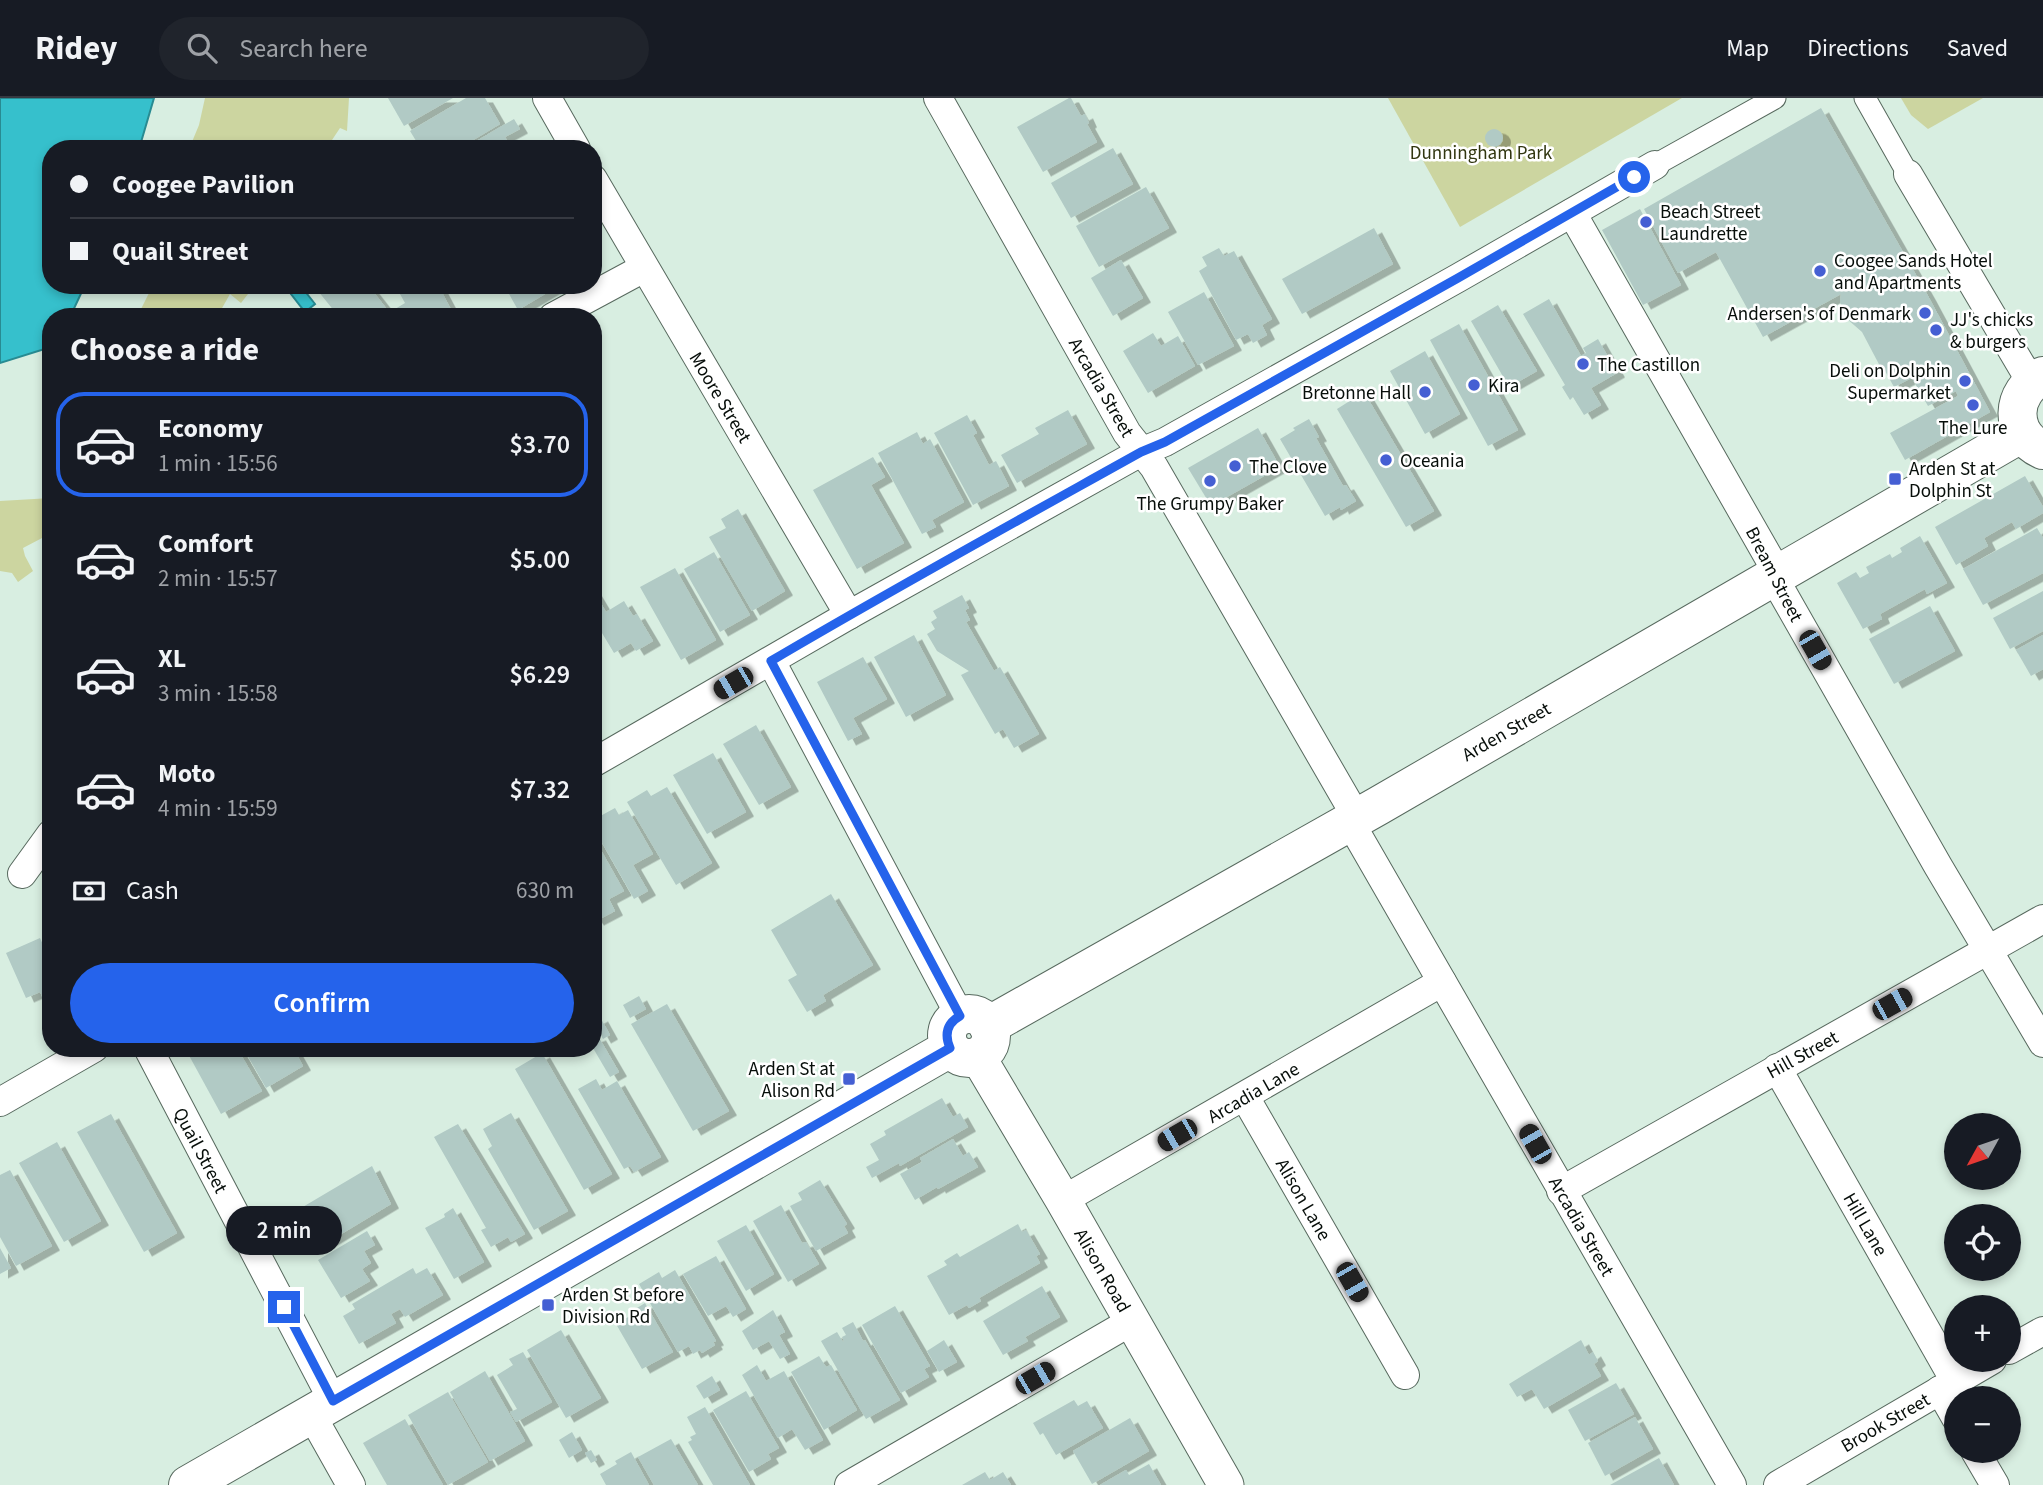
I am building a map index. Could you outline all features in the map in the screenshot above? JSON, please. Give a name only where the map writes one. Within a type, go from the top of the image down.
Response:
[{"type":"main road","points":[[2033,441],[2018,421],[2017,410],[2026,388],[2039,378]]},
{"type":"main road","name":"Arden Street","points":[[188,1485],[1353,820],[1776,575],[2033,441]]},
{"type":"street","points":[[547,98],[571,140]]},
{"type":"street","name":"Arcadia Street","points":[[938,98],[1127,433],[1154,467],[1442,982],[1732,1485]]},
{"type":"street","points":[[602,758],[849,615],[1141,452],[1177,436],[1775,98]]},
{"type":"street","points":[[1865,98],[2015,354],[2025,370],[2039,378]]},
{"type":"street","name":"Moore Street","points":[[602,195],[849,615]]},
{"type":"street","name":"Bream Street","points":[[1572,213],[1769,558],[1782,592],[2043,1043]]},
{"type":"street","points":[[602,291],[644,268]]},
{"type":"street","points":[[570,308],[596,294]]},
{"type":"street","name":"Alison Road","points":[[771,661],[969,1037],[1226,1485]]},
{"type":"street","points":[[22,874],[42,846]]},
{"type":"street","name":"Hill Street","points":[[1561,1191],[2043,919]]},
{"type":"street","name":"Arcadia Lane","points":[[1063,1200],[1442,982]]},
{"type":"street","points":[[0,1102],[78,1057]]},
{"type":"street","name":"Quail Street","points":[[152,1057],[322,1408],[351,1485]]},
{"type":"street","name":"Hill Lane","points":[[1777,1068],[1948,1385]]},
{"type":"street","name":"Alison Lane","points":[[1245,1097],[1405,1375]]},
{"type":"street","points":[[849,1485],[1132,1321]]},
{"type":"street","points":[[2021,1343],[2043,1331]]},
{"type":"street","name":"Brook Street","points":[[1778,1485],[1971,1372]]},
{"type":"street","points":[[1982,1463],[1995,1485]]},
{"type":"green space","points":[[205,98],[349,98],[347,131],[340,128],[332,140],[193,140]]},
{"type":"green space","name":"Dunningham Park","points":[[1388,98],[1682,98],[1460,227]]},
{"type":"green space","points":[[1901,98],[1983,98],[1928,129],[1911,115]]},
{"type":"green space","points":[[148,294],[230,294],[222,308],[142,308]]},
{"type":"green space","points":[[230,294],[248,294],[241,303]]},
{"type":"green space","points":[[42,499],[42,538],[23,548],[33,571],[18,582],[12,573],[0,571],[0,501]]},
{"type":"water","points":[[0,98],[154,98],[142,140],[42,140],[42,294],[81,294],[74,308],[42,308],[42,350],[0,363]]},
{"type":"water","points":[[291,294],[307,294],[315,304],[310,308],[302,308]]},
{"type":"building","points":[[388,98],[453,98],[404,126]]},
{"type":"building","points":[[466,98],[485,98],[500,124],[473,140],[416,140],[410,131]]},
{"type":"building","points":[[1069,98],[1081,116],[1085,114],[1089,123],[1087,124],[1097,142],[1043,172],[1017,127]]},
{"type":"building","points":[[1821,108],[1928,296],[1990,412],[1905,460],[1890,433],[1958,396],[1956,391],[1928,406],[1913,380],[1941,365],[1940,363],[1894,387],[1862,332],[1847,319],[1840,302],[1841,294],[1763,337],[1716,252],[1678,273],[1644,209]]},
{"type":"building","points":[[514,119],[520,129],[505,137],[507,140],[478,140]]},
{"type":"building","points":[[1494,129],[1500,132],[1503,138],[1500,144],[1494,147],[1488,144],[1485,138],[1488,132]]},
{"type":"building","points":[[1113,148],[1133,184],[1071,218],[1051,183]]},
{"type":"building","points":[[1146,187],[1169,228],[1099,267],[1076,226]]},
{"type":"building","points":[[1640,209],[1681,285],[1643,305],[1602,230]]},
{"type":"building","points":[[1374,228],[1393,264],[1302,314],[1282,279]]},
{"type":"building","points":[[1219,248],[1224,256],[1234,251],[1272,319],[1262,325],[1267,335],[1253,343],[1248,334],[1236,340],[1199,271],[1207,266],[1202,257]]},
{"type":"building","points":[[1121,260],[1143,298],[1113,316],[1091,278]]},
{"type":"building","points":[[1204,292],[1234,346],[1198,365],[1168,312]]},
{"type":"building","points":[[320,294],[375,294],[386,308],[332,308]]},
{"type":"building","points":[[400,294],[443,294],[450,308],[397,308],[405,303]]},
{"type":"building","points":[[509,294],[545,294],[521,308],[517,308]]},
{"type":"building","name":"The Castillon","points":[[1549,299],[1581,356],[1586,353],[1583,348],[1598,339],[1617,373],[1591,388],[1601,405],[1584,415],[1573,397],[1570,400],[1562,387],[1565,385],[1523,314]]},
{"type":"building","points":[[1498,305],[1537,371],[1509,387],[1471,321]]},
{"type":"building","name":"Kira","points":[[1459,324],[1518,430],[1488,446],[1430,340]]},
{"type":"building","points":[[1153,333],[1161,346],[1178,336],[1195,366],[1148,393],[1123,351]]},
{"type":"building","name":"Bretonne Hall","points":[[1425,351],[1460,414],[1425,434],[1390,371]]},
{"type":"building","name":"Oceania","points":[[1364,392],[1434,511],[1406,527],[1337,409]]},
{"type":"building","points":[[1068,410],[1087,444],[1017,483],[1001,455],[1039,434],[1035,428]]},
{"type":"building","points":[[967,415],[977,433],[973,435],[989,465],[996,461],[1009,486],[973,505],[934,433]]},
{"type":"building","points":[[1309,419],[1319,437],[1316,438],[1343,486],[1346,485],[1356,501],[1325,516],[1280,439]]},
{"type":"building","points":[[1258,428],[1280,467],[1211,506],[1188,468]]},
{"type":"building","points":[[917,432],[923,444],[930,439],[964,502],[932,520],[936,527],[922,534],[878,453]]},
{"type":"building","points":[[873,457],[885,477],[871,485],[904,543],[857,569],[813,490]]},
{"type":"building","points":[[2025,476],[2043,507],[2043,513],[2016,529],[2012,522],[1984,538],[1988,546],[1956,565],[1935,527]]},
{"type":"building","points":[[738,509],[785,591],[752,611],[709,537],[726,528],[721,519]]},
{"type":"building","points":[[2037,528],[2043,538],[2043,573],[1983,605],[1963,569]]},
{"type":"building","points":[[1920,536],[1947,583],[1927,594],[1925,589],[1880,614],[1882,619],[1863,629],[1837,583],[1856,572],[1860,578],[1869,573],[1866,567],[1890,554],[1892,558],[1902,552],[1900,548]]},
{"type":"building","points":[[714,552],[750,615],[720,632],[684,569]]},
{"type":"building","points":[[675,568],[716,640],[681,660],[640,587]]},
{"type":"building","points":[[2043,591],[2043,631],[2010,649],[1993,618]]},
{"type":"building","points":[[962,595],[969,608],[965,610],[970,620],[966,622],[994,671],[1000,667],[1039,734],[1014,748],[1003,729],[995,734],[961,675],[969,671],[937,651],[927,634],[935,629],[931,622],[937,618],[933,611]]},
{"type":"building","points":[[624,601],[633,616],[637,614],[653,641],[636,651],[631,643],[614,653],[602,633],[602,605],[606,612]]},
{"type":"building","points":[[1930,606],[1955,651],[1894,684],[1869,639]]},
{"type":"building","points":[[914,635],[946,695],[906,717],[874,657]]},
{"type":"building","points":[[2043,635],[2043,669],[2031,676],[2016,650]]},
{"type":"building","points":[[863,657],[887,699],[853,718],[862,734],[848,741],[817,682]]},
{"type":"building","points":[[756,725],[791,787],[759,805],[723,744]]},
{"type":"building","points":[[713,753],[746,812],[707,834],[673,775]]},
{"type":"building","points":[[667,787],[712,863],[676,885],[627,802],[647,790],[651,796]]},
{"type":"building","points":[[615,808],[619,815],[628,810],[653,854],[633,865],[648,891],[634,899],[602,843],[602,815]]},
{"type":"building","points":[[602,852],[624,891],[609,899],[615,911],[602,918]]},
{"type":"building","points":[[831,894],[873,965],[823,995],[826,1001],[807,1012],[788,980],[797,975],[771,930]]},
{"type":"building","points":[[40,938],[42,996],[40,992],[26,998],[6,953]]},
{"type":"building","points":[[639,996],[646,1009],[630,1018],[623,1005]]},
{"type":"building","points":[[667,1004],[729,1111],[693,1131],[631,1024]]},
{"type":"building","points":[[602,1021],[610,1035],[602,1037]]},
{"type":"building","points":[[602,1043],[619,1072],[610,1077],[598,1057],[602,1057]]},
{"type":"building","points":[[190,1057],[242,1057],[262,1091],[221,1114]]},
{"type":"building","points":[[248,1057],[298,1057],[303,1066],[266,1088]]},
{"type":"building","points":[[535,1057],[544,1057],[612,1174],[584,1190],[515,1069]]},
{"type":"building","points":[[596,1079],[602,1090],[617,1081],[661,1157],[634,1172],[630,1166],[624,1169],[578,1089]]},
{"type":"building","points":[[942,1098],[953,1117],[960,1113],[968,1127],[900,1166],[899,1163],[872,1178],[866,1167],[879,1160],[870,1144],[886,1135],[884,1131]]},
{"type":"building","points":[[511,1113],[568,1211],[534,1230],[488,1149],[492,1146],[483,1129]]},
{"type":"building","points":[[111,1114],[177,1233],[144,1252],[77,1132]]},
{"type":"building","points":[[458,1124],[525,1234],[511,1242],[508,1237],[491,1247],[481,1230],[486,1228],[434,1137]]},
{"type":"building","points":[[953,1139],[963,1156],[969,1152],[978,1167],[915,1200],[900,1174],[922,1162],[920,1158]]},
{"type":"building","points":[[57,1142],[101,1221],[64,1242],[19,1163]]},
{"type":"building","points":[[372,1166],[391,1204],[318,1248],[296,1211]]},
{"type":"building","points":[[10,1170],[52,1246],[16,1266],[0,1237],[0,1175]]},
{"type":"building","points":[[820,1180],[847,1224],[844,1226],[848,1233],[816,1251],[790,1206],[802,1200],[798,1193]]},
{"type":"building","points":[[781,1205],[802,1243],[806,1242],[819,1264],[788,1282],[753,1221]]},
{"type":"building","points":[[453,1208],[484,1262],[454,1279],[425,1228],[445,1217],[444,1214]]},
{"type":"building","points":[[1018,1224],[1022,1232],[1026,1230],[1040,1254],[1036,1256],[1040,1263],[979,1298],[981,1301],[969,1308],[967,1305],[949,1315],[927,1276],[947,1265],[944,1261],[957,1253],[960,1257]]},
{"type":"building","points":[[746,1225],[774,1274],[746,1291],[717,1241]]},
{"type":"building","points":[[367,1231],[375,1245],[364,1251],[371,1263],[362,1269],[370,1281],[341,1298],[318,1260]]},
{"type":"building","points":[[0,1248],[11,1268],[0,1274]]},
{"type":"building","points":[[716,1256],[746,1309],[733,1317],[726,1306],[708,1316],[683,1274]]},
{"type":"building","points":[[413,1268],[416,1274],[427,1268],[443,1295],[405,1317],[400,1309],[391,1314],[396,1323],[359,1344],[343,1316],[355,1309],[352,1304]]},
{"type":"building","points":[[675,1270],[716,1341],[713,1342],[715,1345],[702,1353],[700,1350],[693,1354],[689,1346],[678,1352],[639,1284],[659,1272],[662,1278]]},
{"type":"building","points":[[1042,1286],[1060,1317],[1025,1337],[1028,1341],[1003,1355],[983,1321]]},
{"type":"building","points":[[645,1303],[673,1352],[642,1369],[616,1324]]},
{"type":"building","points":[[895,1306],[930,1366],[924,1369],[929,1377],[901,1393],[862,1325]]},
{"type":"building","points":[[773,1310],[785,1332],[779,1335],[790,1354],[780,1359],[769,1341],[753,1350],[742,1331]]},
{"type":"building","points":[[853,1322],[900,1400],[866,1419],[821,1341],[837,1332],[843,1342],[842,1337],[846,1335],[842,1328]]},
{"type":"building","points":[[561,1330],[601,1398],[566,1418],[527,1350]]},
{"type":"building","points":[[944,1340],[957,1362],[939,1372],[927,1351]]},
{"type":"building","points":[[1581,1340],[1589,1355],[1593,1352],[1598,1361],[1594,1364],[1601,1376],[1544,1409],[1532,1389],[1517,1397],[1509,1384]]},
{"type":"building","points":[[523,1352],[552,1402],[516,1422],[510,1412],[517,1409],[497,1375],[513,1365],[509,1359]]},
{"type":"building","points":[[819,1356],[826,1367],[831,1365],[857,1410],[824,1430],[791,1372]]},
{"type":"building","points":[[757,1365],[766,1381],[784,1371],[823,1440],[805,1450],[792,1429],[778,1438],[742,1375]]},
{"type":"building","points":[[485,1371],[525,1441],[490,1461],[450,1392]]},
{"type":"building","points":[[712,1376],[720,1390],[704,1399],[696,1386]]},
{"type":"building","points":[[1616,1383],[1634,1414],[1585,1441],[1568,1410]]},
{"type":"building","points":[[746,1391],[779,1448],[768,1454],[771,1459],[749,1472],[713,1410]]},
{"type":"building","points":[[448,1392],[488,1462],[448,1485],[408,1415]]},
{"type":"building","points":[[1074,1400],[1078,1406],[1087,1401],[1103,1428],[1056,1455],[1043,1433],[1040,1435],[1033,1423]]},
{"type":"building","points":[[705,1407],[750,1485],[713,1485],[688,1442],[692,1440],[690,1437],[696,1434],[687,1417]]},
{"type":"building","points":[[1635,1417],[1653,1449],[1605,1476],[1588,1443]]},
{"type":"building","points":[[1130,1418],[1149,1451],[1092,1484],[1073,1451]]},
{"type":"building","points":[[405,1419],[443,1485],[387,1485],[363,1443]]},
{"type":"building","points":[[572,1432],[582,1450],[569,1458],[559,1440]]},
{"type":"building","points":[[671,1439],[698,1485],[654,1485],[638,1457]]},
{"type":"building","points":[[591,1450],[597,1460],[591,1463],[585,1453]]},
{"type":"building","points":[[631,1452],[649,1485],[606,1485],[600,1474]]},
{"type":"building","points":[[1659,1458],[1674,1485],[1610,1485]]},
{"type":"building","points":[[1149,1464],[1161,1485],[1100,1485],[1126,1470],[1129,1475]]},
{"type":"building","points":[[985,1472],[990,1480],[1003,1472],[1011,1485],[962,1485]]},
{"type":"place","name":"Beach Street Laundrette","points":[[1646,222]]},
{"type":"place","name":"Coogee Sands Hotel and Apartments","points":[[1820,271]]},
{"type":"place","name":"Andersen's of Denmark","points":[[1925,313]]},
{"type":"place","name":"JJ's chicks & burgers","points":[[1936,330]]},
{"type":"place","name":"The Castillon","points":[[1583,364]]},
{"type":"place","name":"Deli on Dolphin Supermarket","points":[[1965,381]]},
{"type":"place","name":"Kira","points":[[1474,385]]},
{"type":"place","name":"Bretonne Hall","points":[[1425,392]]},
{"type":"place","name":"The Lure","points":[[1973,405]]},
{"type":"place","name":"Oceania","points":[[1386,460]]},
{"type":"place","name":"The Clove","points":[[1235,466]]},
{"type":"place","name":"Arden St at Dolphin St","points":[[1895,479]]},
{"type":"place","name":"The Grumpy Baker","points":[[1210,481]]},
{"type":"place","name":"Arden St at Alison Rd","points":[[849,1079]]},
{"type":"place","name":"Arden St before Division Rd","points":[[548,1305]]},
{"type":"route","points":[[284,1307],[333,1401],[950,1048],[946,1041],[949,1026],[960,1016],[771,661],[1634,177]]}]
